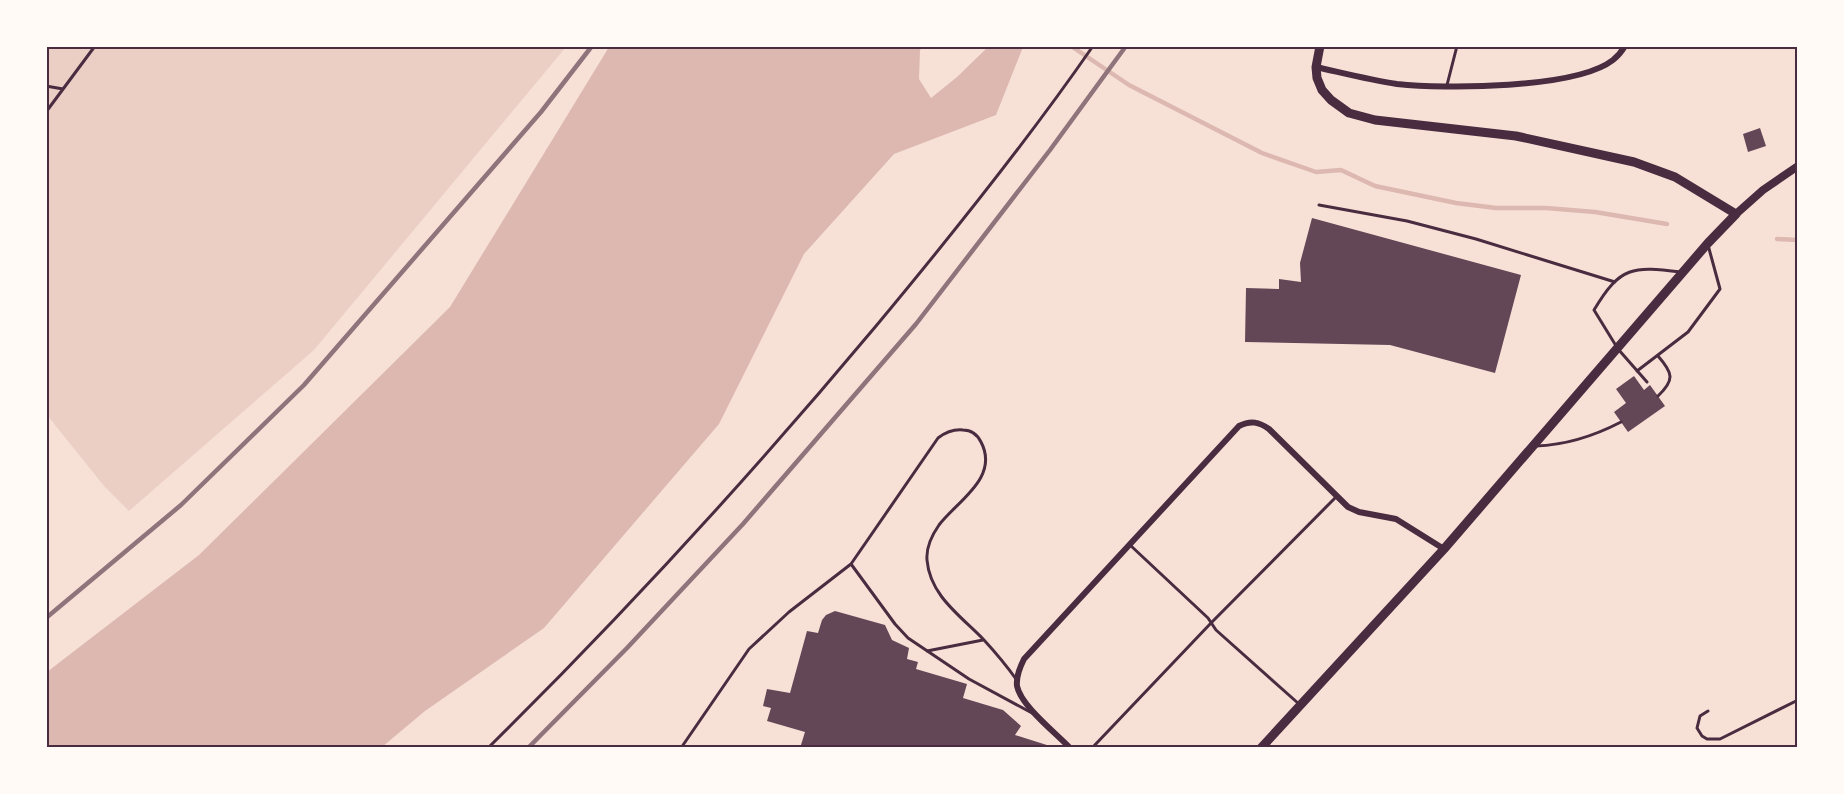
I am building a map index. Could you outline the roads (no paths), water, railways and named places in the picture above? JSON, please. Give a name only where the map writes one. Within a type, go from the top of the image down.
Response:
[{"type":"main road","points":[[1261,747],[1444,549],[1708,243],[1736,214],[1675,177],[1634,162],[1516,136],[1375,120],[1349,113],[1322,90],[1317,78],[1316,67],[1320,46]]},
{"type":"street","points":[[1316,67],[1397,84],[1474,87],[1540,82],[1572,76],[1613,60],[1625,46]]},
{"type":"street","points":[[1736,214],[1763,190],[1797,166]]},
{"type":"street","points":[[1070,747],[1025,702],[1019,692],[1017,680],[1024,659],[1239,426],[1252,422],[1269,429],[1336,497],[1353,510],[1396,519],[1444,549]]},
{"type":"lane","points":[[46,112],[95,46]]},
{"type":"lane","points":[[1447,87],[1457,46]]},
{"type":"lane","points":[[46,86],[63,89]]},
{"type":"lane","points":[[1319,205],[1407,221],[1476,239],[1616,282]]},
{"type":"lane","points":[[1637,371],[1688,332],[1720,289],[1708,243]]},
{"type":"lane","points":[[1647,382],[1618,349],[1594,310],[1602,295],[1624,273],[1639,269],[1683,272]]},
{"type":"lane","points":[[1657,355],[1671,376],[1669,385],[1658,396]]},
{"type":"lane","points":[[1534,446],[1560,445],[1599,433],[1621,422]]},
{"type":"lane","points":[[681,747],[749,649],[789,612],[851,564],[938,438],[947,431],[970,431],[978,436],[983,445],[985,457],[977,485],[940,524],[929,546],[927,559],[934,586],[951,609],[983,639],[1017,680]]},
{"type":"lane","points":[[1092,747],[1336,497]]},
{"type":"lane","points":[[1130,545],[1300,705]]},
{"type":"lane","points":[[851,564],[908,638],[969,679],[1039,717]]},
{"type":"lane","points":[[927,651],[983,639]]},
{"type":"waterway","points":[[1071,46],[1129,85],[1262,153],[1316,172],[1341,170],[1375,186],[1456,203],[1496,208],[1546,208],[1595,212],[1667,224]]},
{"type":"waterway","points":[[1777,239],[1798,240]]},
{"type":"railway","points":[[46,618],[181,505],[304,385],[541,112],[592,46]]},
{"type":"railway","points":[[528,748],[627,648],[743,524],[916,324],[1050,150],[1126,46]]}]
